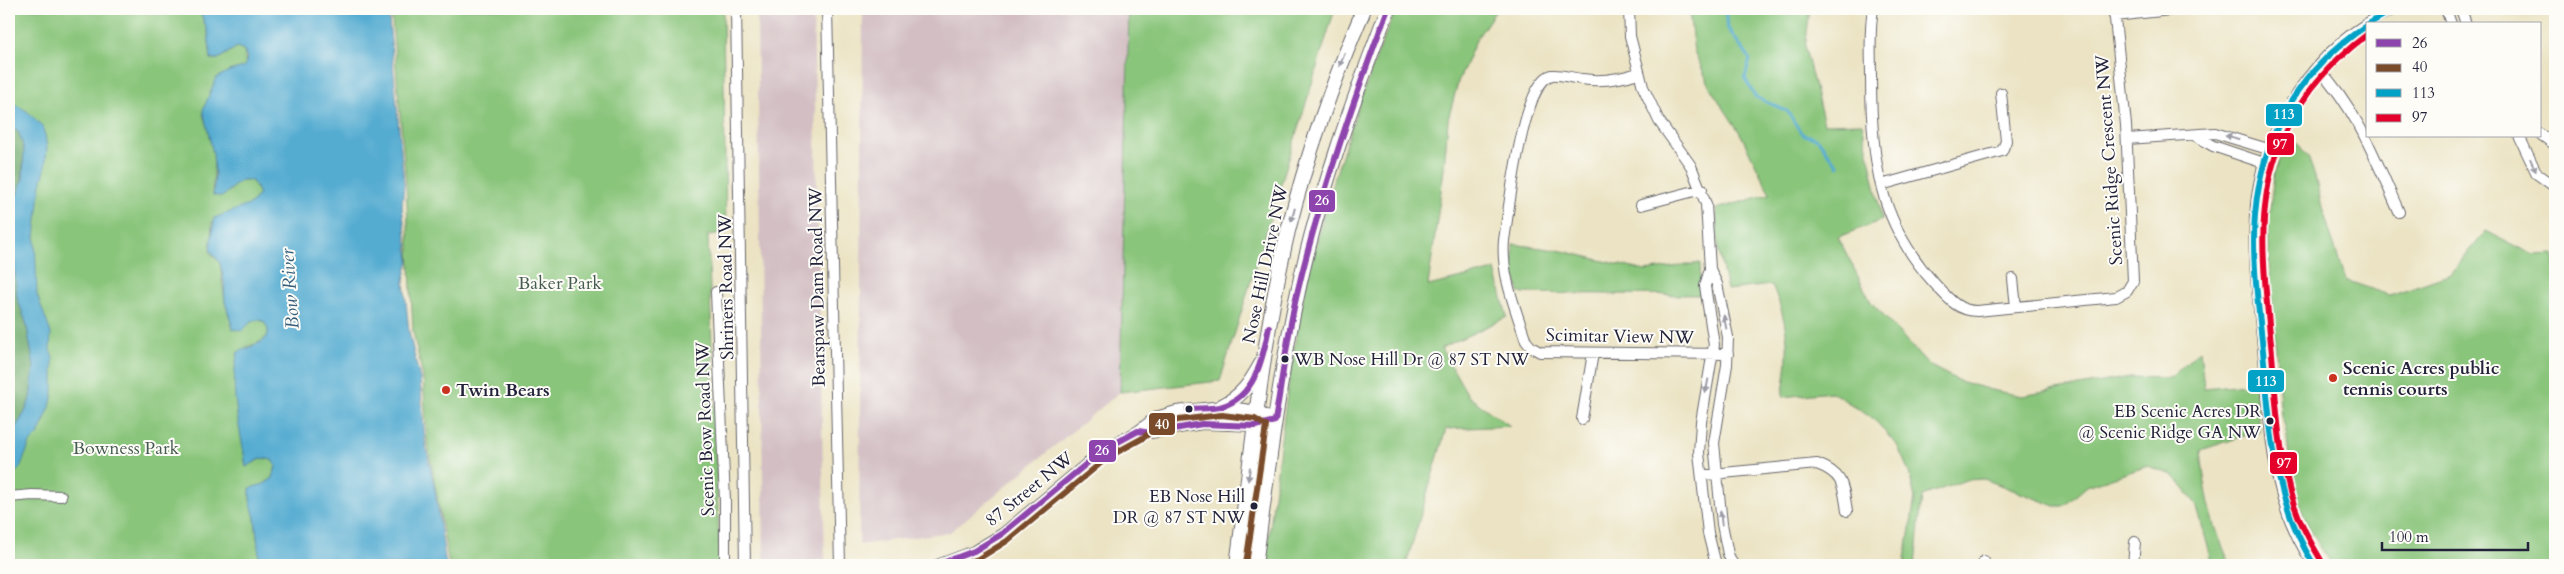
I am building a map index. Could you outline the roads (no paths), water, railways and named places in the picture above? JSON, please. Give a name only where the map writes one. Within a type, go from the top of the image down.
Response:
[{"type":"main road","points":[[1255,565],[1275,420],[1300,281],[1316,218],[1365,67],[1388,9]]},
{"type":"main road","name":"Nose Hill Drive NW","points":[[1237,565],[1264,359],[1276,289],[1302,180],[1332,85],[1362,11]]},
{"type":"main road","points":[[1222,406],[1237,398],[1247,388],[1264,359]]},
{"type":"street","name":"Shriners Road NW","points":[[736,9],[745,565]]},
{"type":"street","name":"Bearspaw Dam Road NW","points":[[828,9],[840,565]]},
{"type":"street","points":[[1629,9],[1630,36],[1638,72],[1659,121],[1691,166],[1702,189],[1708,219],[1710,269],[1705,286],[1713,334],[1713,354],[1700,432],[1708,533],[1716,565]]},
{"type":"street","name":"Scenic Ridge Crescent NW","points":[[1873,9],[1871,135],[1885,201],[1898,233],[1916,261],[1953,303],[1972,311],[2116,297],[2130,287],[2134,274],[2127,139],[2114,12]]},
{"type":"street","points":[[2114,12],[2180,9]]},
{"type":"street","points":[[2370,22],[2394,9]]},
{"type":"street","points":[[2446,9],[2450,22]]},
{"type":"street","points":[[2461,9],[2465,22]]},
{"type":"street","points":[[2314,565],[2289,520],[2275,474],[2254,245],[2258,189],[2268,149],[2293,99],[2317,67],[2366,24]]},
{"type":"street","points":[[2317,67],[2337,87],[2360,123],[2366,137]]},
{"type":"street","name":"Scimitar View NW","points":[[1638,72],[1607,80],[1584,80],[1558,75],[1545,78],[1538,84],[1522,130],[1504,240],[1503,256],[1507,282],[1528,344],[1540,352],[1728,354]]},
{"type":"street","points":[[1881,185],[2002,151],[2006,141],[2000,93]]},
{"type":"street","points":[[2127,139],[2166,134],[2194,135],[2215,133],[2268,149]]},
{"type":"street","points":[[2194,135],[2213,146],[2264,163]]},
{"type":"street","points":[[2542,135],[2555,145]]},
{"type":"street","points":[[2367,138],[2399,212]]},
{"type":"street","points":[[2520,138],[2537,174],[2555,187]]},
{"type":"street","points":[[1641,205],[1702,189]]},
{"type":"street","points":[[1710,269],[1717,284],[1728,337],[1728,354],[1715,434],[1717,474],[1725,542],[1733,565]]},
{"type":"street","points":[[2013,279],[2016,307]]},
{"type":"street","name":"Scenic Bow Road NW","points":[[716,292],[725,565]]},
{"type":"street","points":[[1582,419],[1593,353]]},
{"type":"street","name":"87 Street NW","points":[[937,565],[974,551],[1002,534],[1103,450],[1138,431],[1156,417],[1176,411],[1222,406],[1258,410],[1275,420]]},
{"type":"street","name":"87 Street NW","points":[[1138,431],[1151,433],[1202,424],[1255,426],[1275,420]]},
{"type":"street","points":[[1702,475],[1817,464],[1828,468],[1843,483],[1847,511]]},
{"type":"street","points":[[9,497],[32,494],[61,496]]},
{"type":"street","points":[[2132,565],[2135,542]]},
{"type":"water","name":"Bow River","points":[[199,9],[388,9],[404,184],[402,207],[409,259],[404,281],[409,332],[420,379],[425,441],[435,490],[446,565],[260,565],[255,518],[250,500],[250,488],[264,484],[273,478],[276,466],[272,460],[262,458],[246,467],[236,409],[234,381],[238,352],[262,341],[268,333],[263,321],[260,320],[251,322],[242,331],[233,329],[225,302],[224,282],[220,263],[210,250],[214,218],[251,204],[259,194],[253,182],[244,180],[236,184],[222,197],[213,195],[215,175],[213,154],[203,110],[216,78],[229,71],[244,67],[247,58],[244,50],[237,47],[218,59],[211,59],[208,32]]},
{"type":"water","points":[[9,101],[27,111],[42,126],[47,148],[35,237],[37,295],[51,333],[50,350],[53,358],[53,393],[50,407],[38,435],[30,443],[20,468],[9,479],[9,439],[25,412],[30,399],[34,367],[26,322],[17,298],[10,213],[23,179],[24,149],[19,133],[9,124]]},
{"type":"waterway","points":[[1725,9],[1727,27],[1750,59],[1745,78],[1755,97],[1787,111],[1802,134],[1818,139],[1838,166]]},
{"type":"place","name":"WB Nose Hill Dr @ 87 ST NW","points":[[1285,359]]},
{"type":"place","name":"Scenic Acres public tennis courts","points":[[2333,378]]},
{"type":"place","name":"Twin Bears","points":[[446,390]]},
{"type":"place","name":"EB Scenic Acres DR @ Scenic Ridge GA NW","points":[[2270,421]]},
{"type":"place","name":"EB Nose Hill DR @ 87 ST NW","points":[[1254,506]]},
{"type":"park label","name":"Baker Park","points":[[560,283]]},
{"type":"park label","name":"Bowness Park","points":[[126,448]]}]
